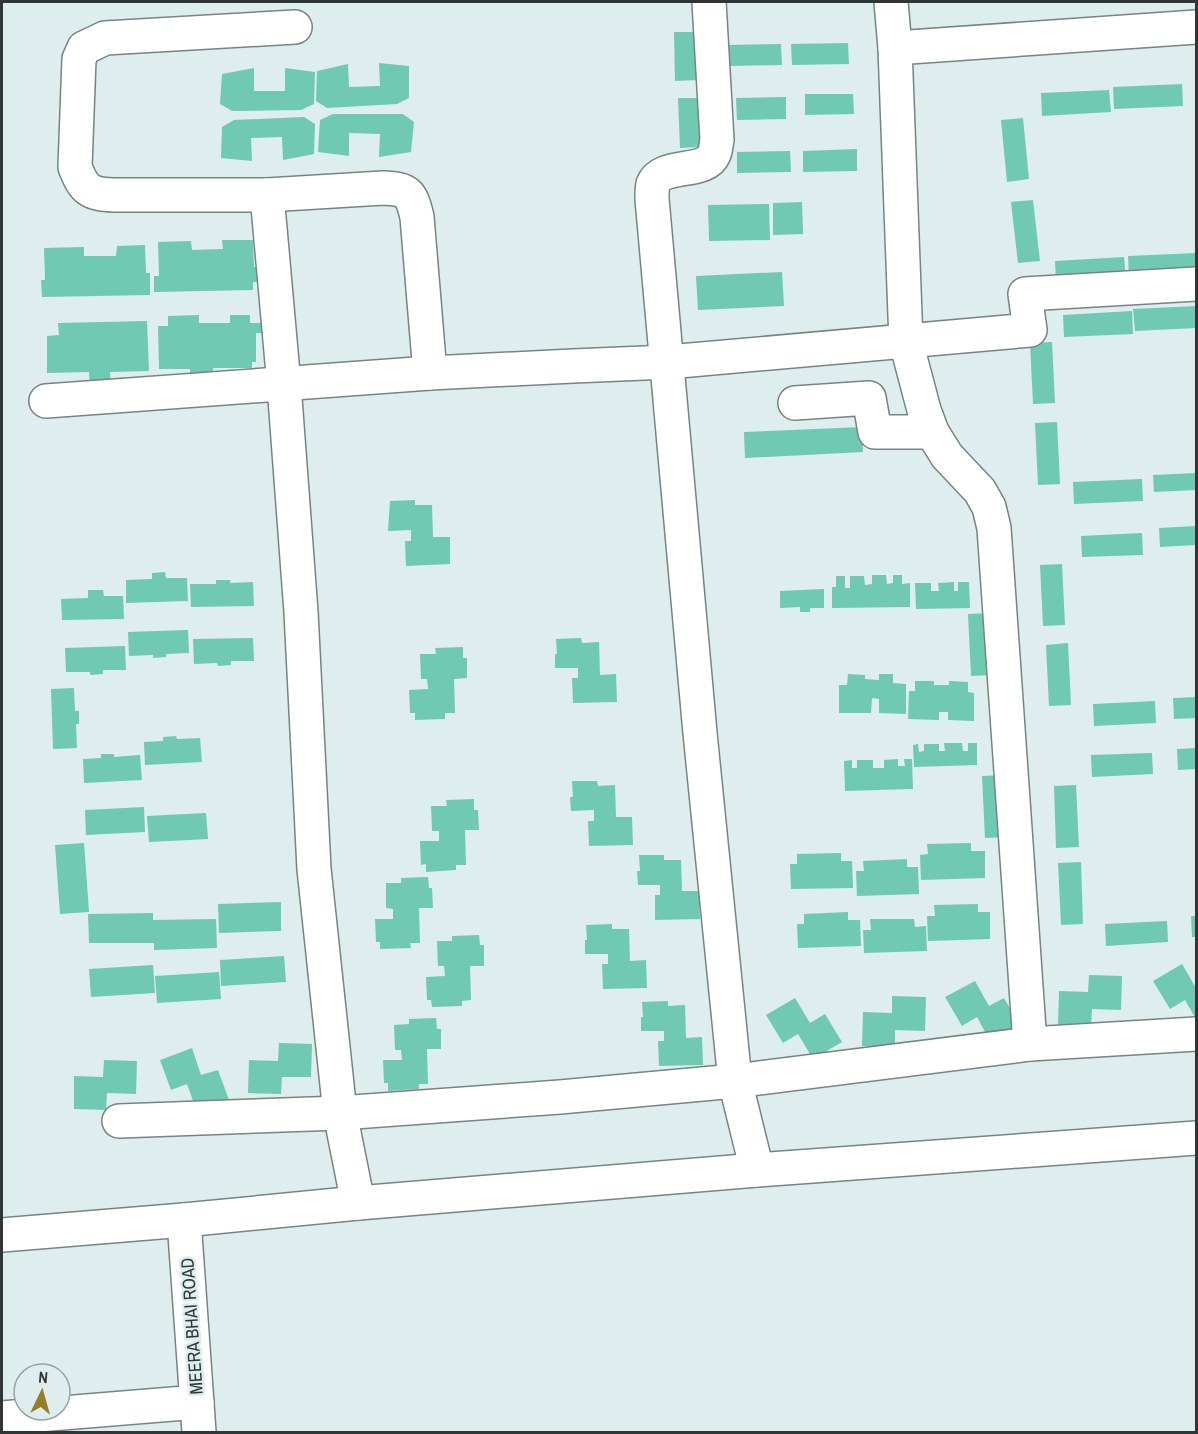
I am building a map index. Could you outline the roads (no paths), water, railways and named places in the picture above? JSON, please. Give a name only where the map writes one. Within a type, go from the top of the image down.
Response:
[{"type":"street","points":[[710,2],[717,140],[715,154],[706,163],[665,173],[653,185],[652,199],[701,745],[735,1081],[757,1170]]},
{"type":"street","points":[[891,2],[895,48],[906,342],[932,432],[947,456],[980,491],[989,507],[994,528],[1030,1044]]},
{"type":"street","points":[[296,27],[105,38],[84,48],[79,59],[75,167],[87,189],[102,195],[267,195],[383,188],[397,189],[408,194],[413,202],[417,218],[430,374]]},
{"type":"street","points":[[895,48],[1197,27]]},
{"type":"street","points":[[267,195],[301,612],[314,869],[340,1113],[358,1203]]},
{"type":"street","points":[[46,400],[430,374],[668,362],[1030,330],[1025,294],[1197,284]]},
{"type":"street","points":[[795,403],[869,398],[875,432],[932,432]]},
{"type":"street","points":[[118,1121],[340,1113],[560,1097],[735,1081],[1030,1044],[1197,1034]]},
{"type":"street","points":[[2,1235],[757,1170],[1197,1138]]},
{"type":"street","name":"MEERA BHAI ROAD","points":[[184,1220],[198,1417]]},
{"type":"street","points":[[2,1418],[198,1417]]}]
